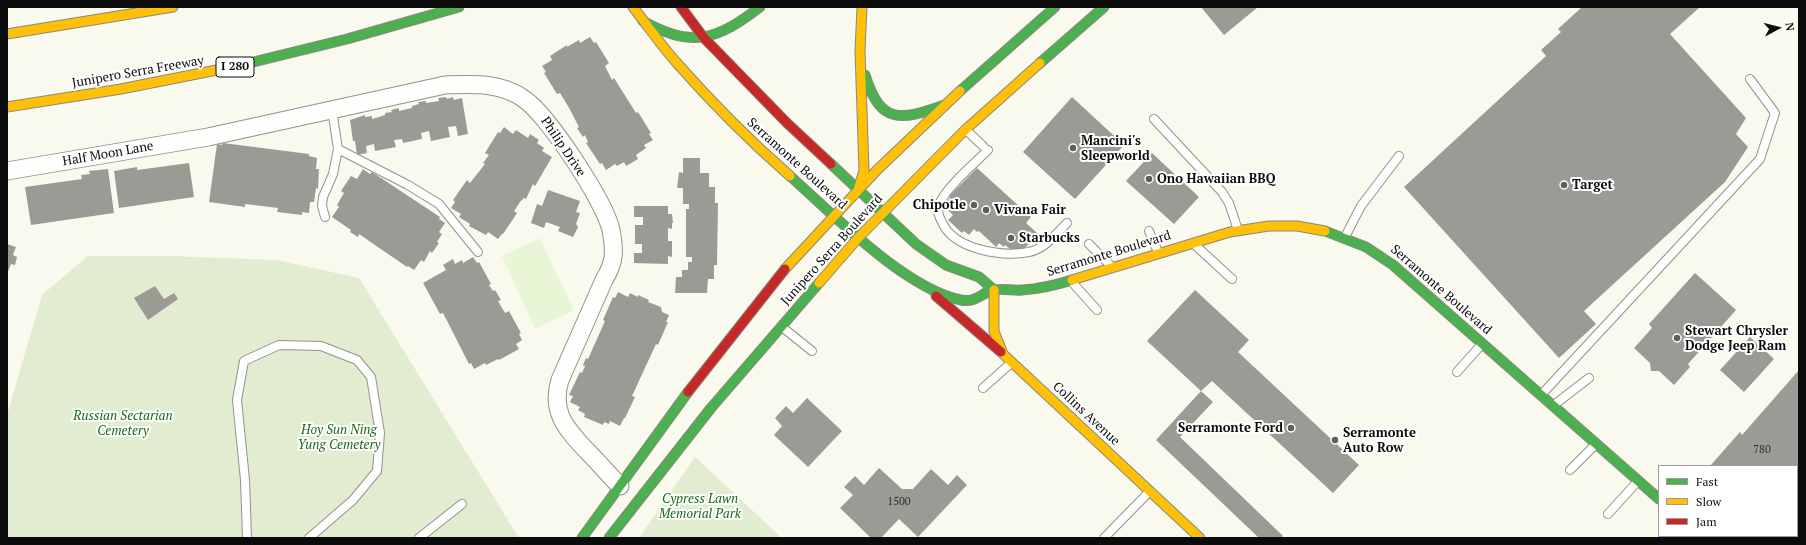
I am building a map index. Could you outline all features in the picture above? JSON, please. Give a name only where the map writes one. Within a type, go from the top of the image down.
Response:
[{"type":"main road","points":[[7,34],[173,7]]},
{"type":"main road","name":"Junipero Serra Freeway","points":[[7,107],[116,90],[241,66],[357,37],[459,7]]},
{"type":"main road","name":"Serramonte Boulevard","points":[[633,7],[675,61],[715,105],[759,149],[889,263],[923,285],[945,295],[967,301],[978,299],[994,290],[1031,289],[1071,281],[1112,267],[1238,230],[1261,226],[1290,226],[1321,230],[1345,237],[1366,247],[1393,265],[1658,498]]},
{"type":"main road","name":"Serramonte Boulevard","points":[[681,7],[704,38],[787,123],[916,244],[935,258],[951,267],[978,277],[994,290]]},
{"type":"main road","points":[[643,21],[671,35],[688,38],[704,38],[737,24],[760,7]]},
{"type":"main road","points":[[858,190],[864,171],[860,37],[862,7]]},
{"type":"main road","name":"Junipero Serra Boulevard","points":[[582,538],[744,320],[779,277],[834,215],[898,148],[1055,7]]},
{"type":"main road","name":"Junipero Serra Boulevard","points":[[609,538],[711,408],[859,237],[965,130],[1034,67],[1104,7]]},
{"type":"main road","points":[[7,30],[19,33]]},
{"type":"main road","points":[[860,37],[867,85],[874,99],[882,110],[893,116],[907,117],[921,114],[945,105]]},
{"type":"main road","points":[[923,285],[1003,354]]},
{"type":"main road","name":"Collins Avenue","points":[[994,290],[993,330],[1003,354],[1200,538]]},
{"type":"street","name":"Philip Drive","points":[[208,137],[445,85],[472,84],[503,88],[524,98],[540,113],[565,147],[600,204],[611,229],[614,257],[612,265],[560,380],[556,396],[558,410],[565,426],[620,486]]},
{"type":"street","name":"Half Moon Lane","points":[[7,171],[208,137]]},
{"type":"lane","points":[[1542,395],[1760,159],[1775,113],[1750,78]]},
{"type":"lane","points":[[325,217],[322,206],[323,197],[334,174],[338,149],[332,110]]},
{"type":"lane","points":[[1154,119],[1222,192],[1229,203],[1238,230]]},
{"type":"lane","points":[[965,130],[985,148],[944,195],[938,206],[939,216],[944,228],[954,239],[967,245],[991,252],[1029,252],[1048,242],[1067,223]]},
{"type":"lane","points":[[338,149],[408,185],[439,204],[478,252]]},
{"type":"lane","points":[[1345,237],[1361,206],[1399,156]]},
{"type":"lane","points":[[1149,231],[1159,253]]},
{"type":"lane","points":[[1193,243],[1232,279]]},
{"type":"lane","points":[[1090,244],[1112,267]]},
{"type":"lane","points":[[1071,281],[1097,310]]},
{"type":"lane","points":[[782,326],[812,351]]},
{"type":"lane","points":[[1457,372],[1482,343]]},
{"type":"lane","points":[[247,538],[245,480],[237,400],[244,361],[280,345],[321,346],[357,360],[371,377],[380,433],[377,471],[353,500],[309,538]]},
{"type":"lane","points":[[983,388],[1012,362]]},
{"type":"lane","points":[[1553,405],[1589,378]]},
{"type":"lane","points":[[1570,470],[1596,444]]},
{"type":"lane","points":[[1608,514],[1638,481]]},
{"type":"lane","points":[[1104,538],[1150,491]]},
{"type":"lane","points":[[419,538],[462,504]]},
{"type":"green space","points":[[540,238],[574,310],[535,329],[502,256]]},
{"type":"green space","points":[[88,256],[173,256],[276,260],[359,278],[519,538],[7,538],[7,415],[42,295]]},
{"type":"green space","name":"Cypress Lawn Memorial Park","points":[[695,457],[782,538],[639,538]]},
{"type":"building","points":[[1201,7],[1258,7],[1224,35]]},
{"type":"building","name":"Target","points":[[1582,7],[1700,7],[1670,34],[1746,118],[1736,134],[1748,147],[1725,182],[1584,311],[1596,324],[1559,358],[1404,187],[1546,56],[1541,50],[1561,32],[1558,29]]},
{"type":"building","points":[[590,37],[594,43],[596,42],[609,63],[605,66],[612,80],[614,78],[636,113],[638,112],[651,133],[649,134],[653,140],[644,145],[646,148],[636,155],[638,159],[626,166],[624,162],[617,166],[615,164],[606,170],[602,163],[600,164],[586,143],[588,142],[585,135],[583,137],[577,128],[579,127],[568,106],[560,93],[557,94],[544,73],[546,72],[542,66],[552,60],[550,56],[567,45],[567,47],[579,40],[580,43]]},
{"type":"building","points":[[446,97],[447,99],[453,97],[454,100],[462,98],[468,134],[458,136],[456,126],[448,127],[450,137],[431,141],[429,131],[421,133],[422,139],[403,143],[402,139],[394,140],[396,147],[375,151],[374,144],[366,146],[367,153],[357,155],[350,120],[365,115],[365,117],[372,116],[372,119],[385,115],[385,113],[392,112],[391,110],[399,108],[399,111],[412,108],[412,106],[419,104],[418,102],[426,101],[426,103],[439,101],[438,98]]},
{"type":"building","name":"Mancini's Sleepworld","points":[[1072,97],[1124,145],[1075,199],[1023,152]]},
{"type":"building","points":[[504,127],[513,134],[516,130],[528,138],[530,134],[539,140],[537,143],[544,148],[542,151],[552,157],[535,186],[533,184],[526,199],[524,198],[520,202],[514,211],[517,213],[498,239],[488,232],[486,235],[469,226],[470,224],[459,217],[461,214],[451,208],[455,202],[453,200],[467,180],[470,183],[485,164],[483,163],[489,155],[485,153],[498,132],[500,133]]},
{"type":"building","points":[[223,143],[309,154],[309,156],[317,158],[316,169],[319,169],[318,189],[316,188],[314,202],[310,202],[309,213],[302,212],[302,215],[277,212],[278,208],[245,204],[245,207],[209,202],[217,144],[222,145]]},
{"type":"building","points":[[1152,153],[1199,197],[1174,224],[1126,181]]},
{"type":"building","points":[[683,158],[700,158],[700,173],[709,173],[709,187],[715,187],[715,203],[718,203],[717,265],[714,265],[714,279],[708,279],[707,293],[675,293],[676,277],[682,277],[682,270],[688,270],[688,262],[692,262],[692,257],[686,257],[686,209],[689,209],[689,204],[683,204],[683,188],[677,188],[679,172],[683,173]]},
{"type":"building","points":[[189,163],[194,197],[119,208],[114,171],[137,167],[137,170]]},
{"type":"building","name":"Vivana Fair","points":[[977,168],[1031,217],[1026,223],[1038,234],[1024,249],[1011,250],[1005,245],[1004,247],[999,243],[996,247],[979,231],[977,232],[974,229],[969,235],[964,231],[962,233],[948,220],[953,215],[943,205],[950,198],[949,196]]},
{"type":"building","points":[[108,169],[114,213],[31,225],[25,187],[82,179],[81,175],[90,174],[89,171]]},
{"type":"building","points":[[363,169],[370,174],[372,172],[440,217],[439,219],[445,223],[439,232],[442,234],[437,242],[439,243],[432,253],[430,251],[424,262],[421,260],[414,270],[408,266],[407,267],[359,234],[358,237],[350,232],[351,230],[332,217],[339,207],[337,205],[344,193],[341,191],[351,176],[357,179]]},
{"type":"building","points":[[548,190],[580,201],[576,212],[580,213],[576,224],[578,227],[573,237],[558,231],[560,227],[546,222],[544,228],[531,223],[537,204],[542,206]]},
{"type":"building","points":[[634,206],[668,206],[668,214],[672,214],[673,223],[672,229],[668,228],[668,241],[672,241],[672,257],[668,256],[668,264],[634,263],[634,253],[642,253],[642,244],[635,244],[635,225],[643,225],[643,217],[634,217]]},
{"type":"building","points":[[7,244],[16,247],[13,255],[17,257],[15,265],[11,264],[7,274]]},
{"type":"building","points":[[473,257],[477,263],[479,262],[491,284],[489,285],[493,291],[495,290],[501,300],[498,301],[505,313],[509,311],[521,333],[519,334],[522,340],[516,344],[519,349],[499,360],[498,359],[486,365],[485,363],[474,369],[471,363],[469,364],[443,313],[440,314],[423,283],[446,270],[443,265],[453,259],[455,264],[462,260],[463,263]]},
{"type":"building","name":"Stewart Chrysler Dodge Jeep Ram","points":[[1695,273],[1736,310],[1688,364],[1690,367],[1674,385],[1659,371],[1651,371],[1650,363],[1634,348],[1652,328],[1649,324]]},
{"type":"building","points":[[155,286],[164,299],[174,293],[178,299],[148,320],[134,298]]},
{"type":"building","name":"Serramonte Ford","points":[[1195,290],[1249,340],[1238,352],[1359,465],[1333,493],[1212,381],[1201,391],[1147,341]]},
{"type":"building","points":[[618,292],[628,297],[630,293],[638,297],[638,295],[649,300],[648,302],[661,307],[662,312],[669,315],[666,322],[668,322],[658,345],[656,344],[632,396],[635,397],[620,426],[610,421],[609,424],[604,422],[603,425],[584,417],[585,414],[578,410],[580,407],[570,402],[573,396],[569,395],[580,372],[582,373],[585,366],[583,365],[586,358],[588,359],[605,321],[603,320],[613,297],[615,298]]},
{"type":"building","points":[[1750,337],[1774,359],[1744,392],[1720,370]]},
{"type":"building","points":[[1799,370],[1799,538],[1782,537],[1798,537],[1798,465],[1711,465],[1740,432],[1742,435]]},
{"type":"building","points":[[1201,391],[1213,402],[1180,437],[1283,536],[1281,538],[1259,538],[1156,440]]},
{"type":"building","points":[[807,398],[842,431],[808,467],[774,435],[782,426],[775,418],[786,406],[793,413]]},
{"type":"building","points":[[879,468],[902,489],[913,489],[931,469],[948,485],[957,475],[967,485],[918,537],[899,519],[881,538],[871,538],[840,508],[853,495],[844,487],[855,476],[864,485]]},
{"type":"traffic: fast","points":[[237,66],[347,39],[459,7]]},
{"type":"traffic: fast","points":[[643,21],[660,30],[676,35],[690,38],[704,37],[730,27],[760,7]]},
{"type":"traffic: fast","points":[[960,91],[1055,7]]},
{"type":"traffic: fast","points":[[1040,63],[1104,7]]},
{"type":"traffic: fast","points":[[865,75],[871,92],[878,103],[886,111],[894,115],[905,116],[916,114],[945,105]]},
{"type":"traffic: fast","points":[[831,164],[916,244],[946,265],[979,277],[994,290]]},
{"type":"traffic: fast","points":[[790,176],[848,229],[893,266],[916,281],[939,293],[966,301],[975,299],[989,291],[994,290],[1035,289],[1072,280]]},
{"type":"traffic: fast","points":[[1325,231],[1366,247],[1393,265],[1658,498]]},
{"type":"traffic: fast","points":[[609,538],[711,408],[819,283]]},
{"type":"traffic: fast","points":[[582,538],[688,392]]},
{"type":"traffic: slow","points":[[7,34],[173,7]]},
{"type":"traffic: slow","points":[[633,7],[659,42],[703,92],[760,149],[790,176]]},
{"type":"traffic: slow","points":[[858,190],[864,171],[860,51],[862,7]]},
{"type":"traffic: slow","points":[[819,283],[859,237],[965,130],[1040,63]]},
{"type":"traffic: slow","points":[[7,107],[121,89],[237,66]]},
{"type":"traffic: slow","points":[[785,269],[877,170],[960,91]]},
{"type":"traffic: slow","points":[[1072,280],[1230,232],[1269,226],[1297,226],[1325,231]]},
{"type":"traffic: slow","points":[[994,290],[994,331],[1003,354],[1200,538]]},
{"type":"traffic: jam","points":[[681,7],[704,38],[787,123],[831,164]]},
{"type":"traffic: jam","points":[[688,392],[785,269]]},
{"type":"traffic: jam","points":[[936,296],[1001,352]]},
{"type":"place","name":"Mancini's Sleepworld","points":[[1073,148]]},
{"type":"place","name":"Ono Hawaiian BBQ","points":[[1149,179]]},
{"type":"place","name":"Target","points":[[1564,185]]},
{"type":"place","name":"Chipotle","points":[[974,205]]},
{"type":"place","name":"Vivana Fair","points":[[986,210]]},
{"type":"place","name":"Starbucks","points":[[1011,238]]},
{"type":"place","name":"Stewart Chrysler Dodge Jeep Ram","points":[[1677,338]]},
{"type":"place","name":"Serramonte Ford","points":[[1291,428]]},
{"type":"place","name":"Serramonte Auto Row","points":[[1335,440]]},
{"type":"park label","name":"Russian Sectarian Cemetery","points":[[123,424]]},
{"type":"park label","name":"Hoy Sun Ning Yung Cemetery","points":[[339,438]]}]
